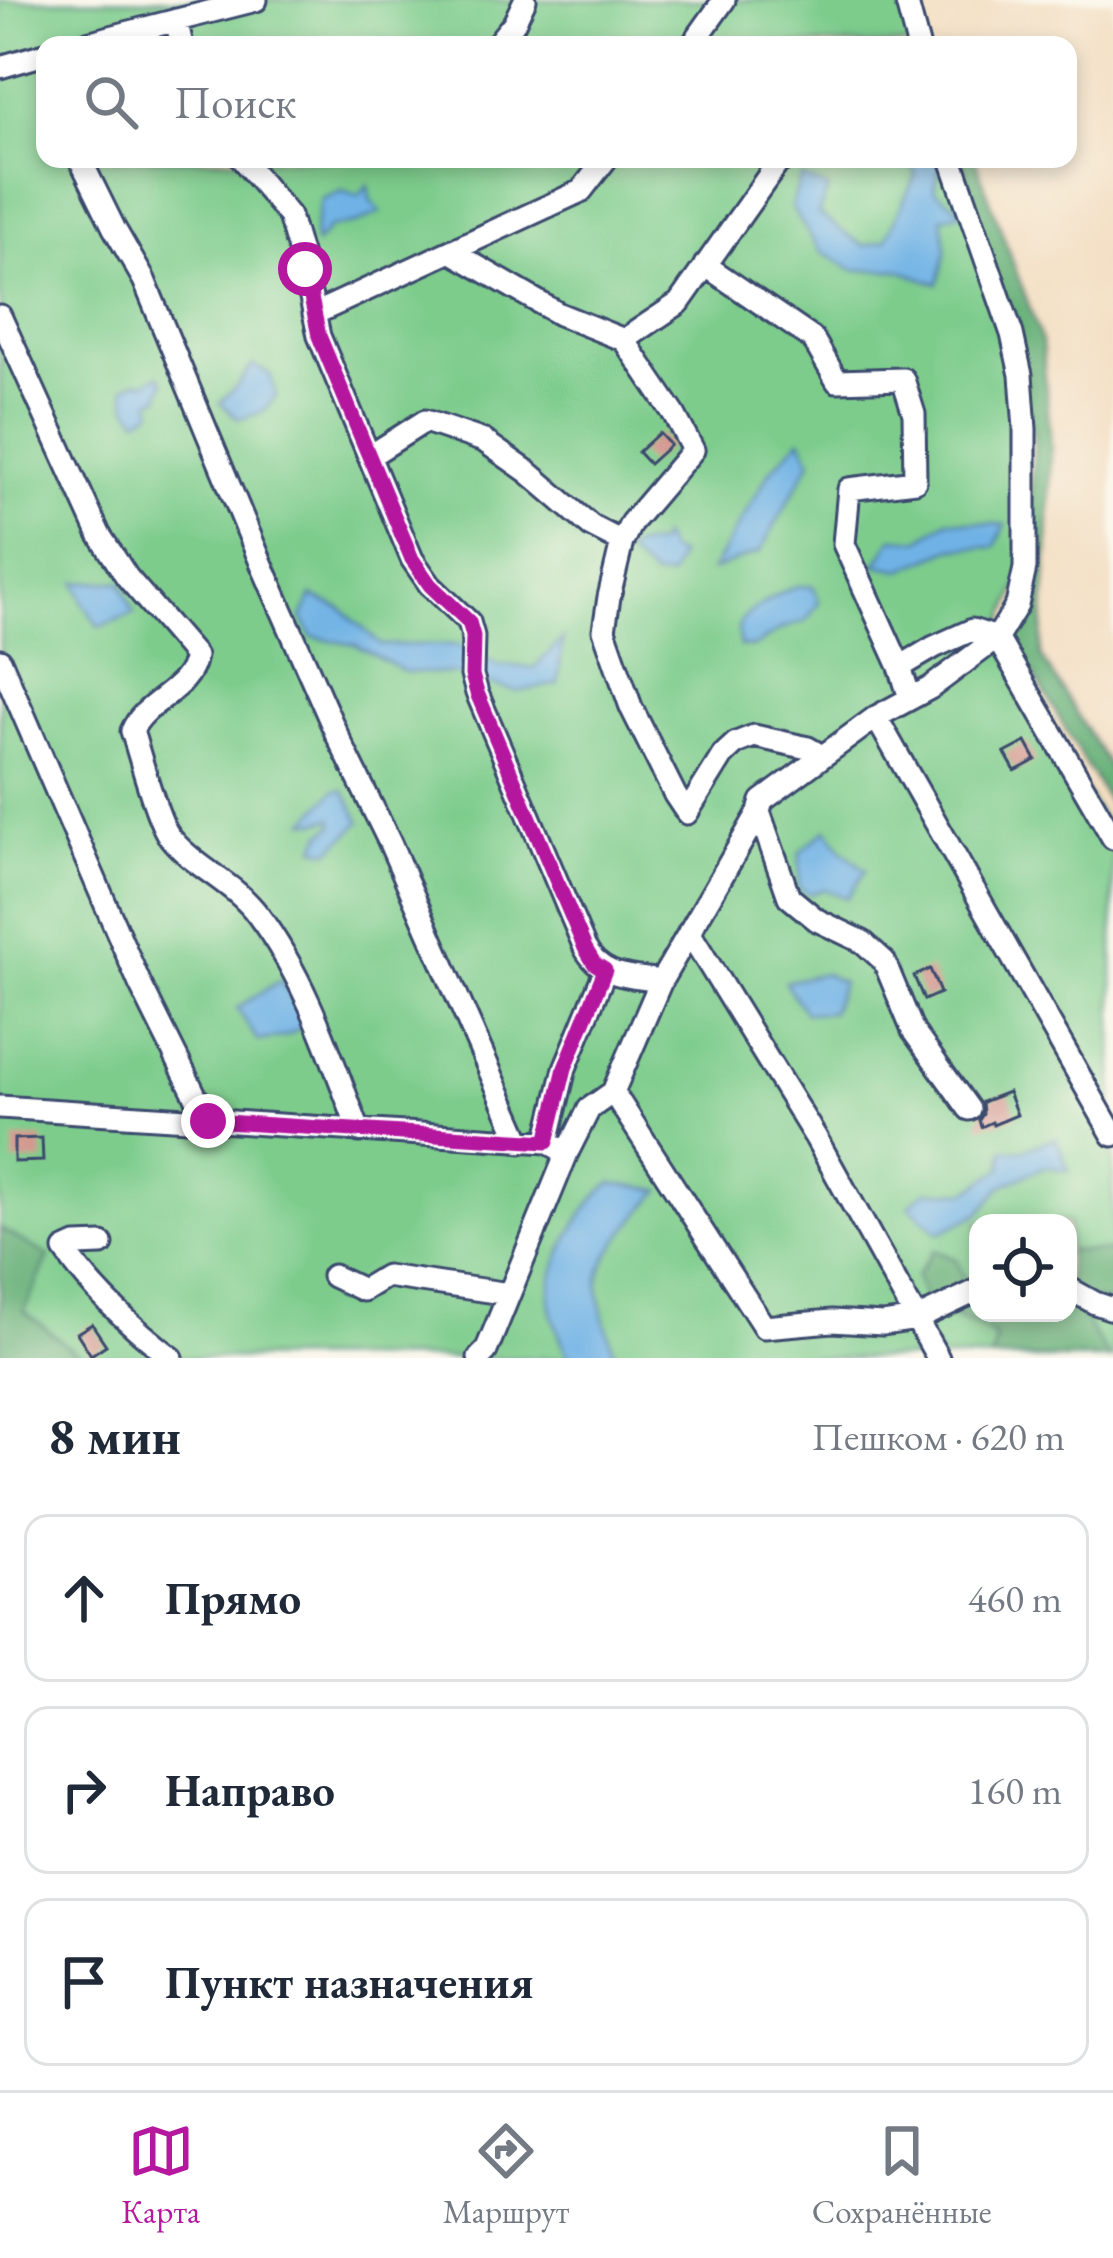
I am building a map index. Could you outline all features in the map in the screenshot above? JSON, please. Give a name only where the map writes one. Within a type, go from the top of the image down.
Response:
[{"type":"street","points":[[105,36],[167,14],[256,0]]},
{"type":"street","points":[[503,36],[525,0]]},
{"type":"street","points":[[698,36],[724,0]]},
{"type":"street","points":[[906,0],[916,36]]},
{"type":"street","points":[[0,57],[0,67],[36,57]]},
{"type":"street","points":[[85,168],[144,280],[262,565],[521,1142]]},
{"type":"street","points":[[249,168],[289,216],[319,336],[412,559],[430,585],[469,622],[477,693],[585,948],[605,970],[661,981]]},
{"type":"street","points":[[314,314],[581,191],[599,168]]},
{"type":"street","points":[[624,340],[679,303],[774,168]]},
{"type":"street","points":[[557,1147],[589,1109],[613,1092],[661,981],[762,801],[876,717],[930,688],[997,638],[1017,605],[1024,568],[1021,375],[1012,334],[954,168]]},
{"type":"street","points":[[452,252],[559,314],[624,340],[693,450],[631,523],[622,542],[604,630],[631,707],[687,813],[723,755],[736,743],[754,736],[808,748],[822,756]]},
{"type":"street","points":[[705,265],[813,339],[837,381],[903,379],[914,414],[915,481],[849,489],[844,544],[910,698]]},
{"type":"street","points":[[0,316],[98,535],[195,656],[182,682],[138,717],[132,731],[165,832],[254,909],[284,952],[359,1131]]},
{"type":"street","points":[[370,456],[425,421],[464,434],[484,441],[591,526],[622,542]]},
{"type":"street","points":[[900,668],[972,630],[997,638],[1113,838]]},
{"type":"street","points":[[0,660],[140,984],[208,1121]]},
{"type":"street","points":[[876,717],[1113,1135]]},
{"type":"street","points":[[758,812],[789,897],[818,920],[863,942],[884,961],[913,1031],[969,1108]]},
{"type":"street","points":[[689,932],[816,1138],[938,1358]]},
{"type":"street","points":[[486,1356],[557,1147],[565,1068],[605,970]]},
{"type":"street","points":[[613,1092],[764,1328],[917,1319],[969,1294]]},
{"type":"street","points":[[0,1107],[557,1147]]},
{"type":"street","points":[[102,1244],[65,1250],[77,1269],[172,1358]]},
{"type":"street","points":[[333,1276],[363,1290],[386,1276],[509,1294]]},
{"type":"street","points":[[1077,1293],[1113,1309]]},
{"type":"green space","points":[[0,0],[906,0],[916,36],[36,36],[36,168],[954,168],[1012,334],[1025,568],[997,638],[1113,838],[1113,1103],[1099,1110],[1113,1135],[1113,1358],[82,1358],[24,1311],[49,1256],[0,1229]]},
{"type":"green space","points":[[963,168],[978,168],[1042,342],[1051,445],[1041,656],[1113,774],[1113,811],[1015,642],[1026,610],[1034,439]]},
{"type":"green space","points":[[0,1229],[49,1256],[24,1311],[82,1358],[0,1358]]},
{"type":"green space","points":[[934,1250],[956,1259],[969,1287],[969,1322],[1077,1322],[1077,1308],[1109,1358],[992,1358],[996,1337],[926,1305],[916,1276]]},
{"type":"green space","points":[[1077,1251],[1109,1251],[1113,1302],[1077,1298]]},
{"type":"water","points":[[912,168],[940,168],[934,190],[963,211],[942,218],[946,251],[938,284],[899,270],[854,270],[821,252],[791,207],[801,177],[828,189],[818,214],[864,246],[886,240],[916,174]]},
{"type":"water","points":[[368,185],[370,200],[381,212],[356,224],[330,227],[316,244],[321,199],[342,191],[359,196]]},
{"type":"water","points":[[253,365],[270,374],[276,396],[263,412],[239,419],[220,403]]},
{"type":"water","points":[[159,375],[164,382],[160,397],[151,400],[153,411],[139,419],[128,407],[125,387]]},
{"type":"water","points":[[801,439],[811,461],[760,552],[712,570],[771,470]]},
{"type":"water","points":[[948,520],[1005,525],[995,547],[953,548],[901,570],[876,565],[893,538],[919,540]]},
{"type":"water","points":[[661,537],[670,552],[679,555],[670,577],[653,577],[627,554],[632,547],[658,544]]},
{"type":"water","points":[[76,582],[121,582],[134,613],[99,627]]},
{"type":"water","points":[[798,586],[813,587],[819,602],[806,621],[781,629],[754,647],[740,646],[742,620]]},
{"type":"water","points":[[312,596],[342,609],[381,645],[458,645],[497,665],[534,668],[563,639],[558,684],[517,692],[456,674],[405,672],[356,645],[312,637],[302,618]]},
{"type":"water","points":[[344,790],[361,822],[330,851],[315,848],[334,825],[333,818],[306,821],[335,791]]},
{"type":"water","points":[[827,829],[843,852],[866,870],[847,898],[824,889],[810,894],[799,888],[800,852]]},
{"type":"water","points":[[824,973],[842,983],[831,1012],[805,1013],[785,982]]},
{"type":"water","points":[[281,980],[309,1024],[286,1036],[258,1041],[237,1008]]},
{"type":"water","points":[[1056,1138],[1069,1171],[1046,1166],[1002,1186],[980,1213],[969,1214],[969,1218],[939,1233],[909,1205],[926,1191],[967,1192],[1002,1168],[1004,1150],[1022,1150]]},
{"type":"water","points":[[612,1183],[661,1190],[618,1241],[600,1274],[601,1304],[616,1358],[570,1358],[552,1312],[552,1283],[562,1250],[581,1217]]},
{"type":"building","points":[[659,433],[670,445],[649,464],[638,452]]},
{"type":"building","points":[[1026,742],[1036,760],[1015,771],[1005,753]]},
{"type":"building","points":[[930,969],[940,993],[924,1000],[914,976]]},
{"type":"building","points":[[1008,1092],[1017,1115],[981,1127],[982,1102]]},
{"type":"building","points":[[42,1138],[43,1161],[14,1162],[14,1139]]},
{"type":"building","points":[[92,1324],[106,1345],[91,1355],[77,1333]]},
{"type":"route","points":[[208,1121],[547,1142],[565,1068],[605,970],[585,948],[477,693],[469,622],[430,585],[412,559],[319,336],[305,269]]}]
